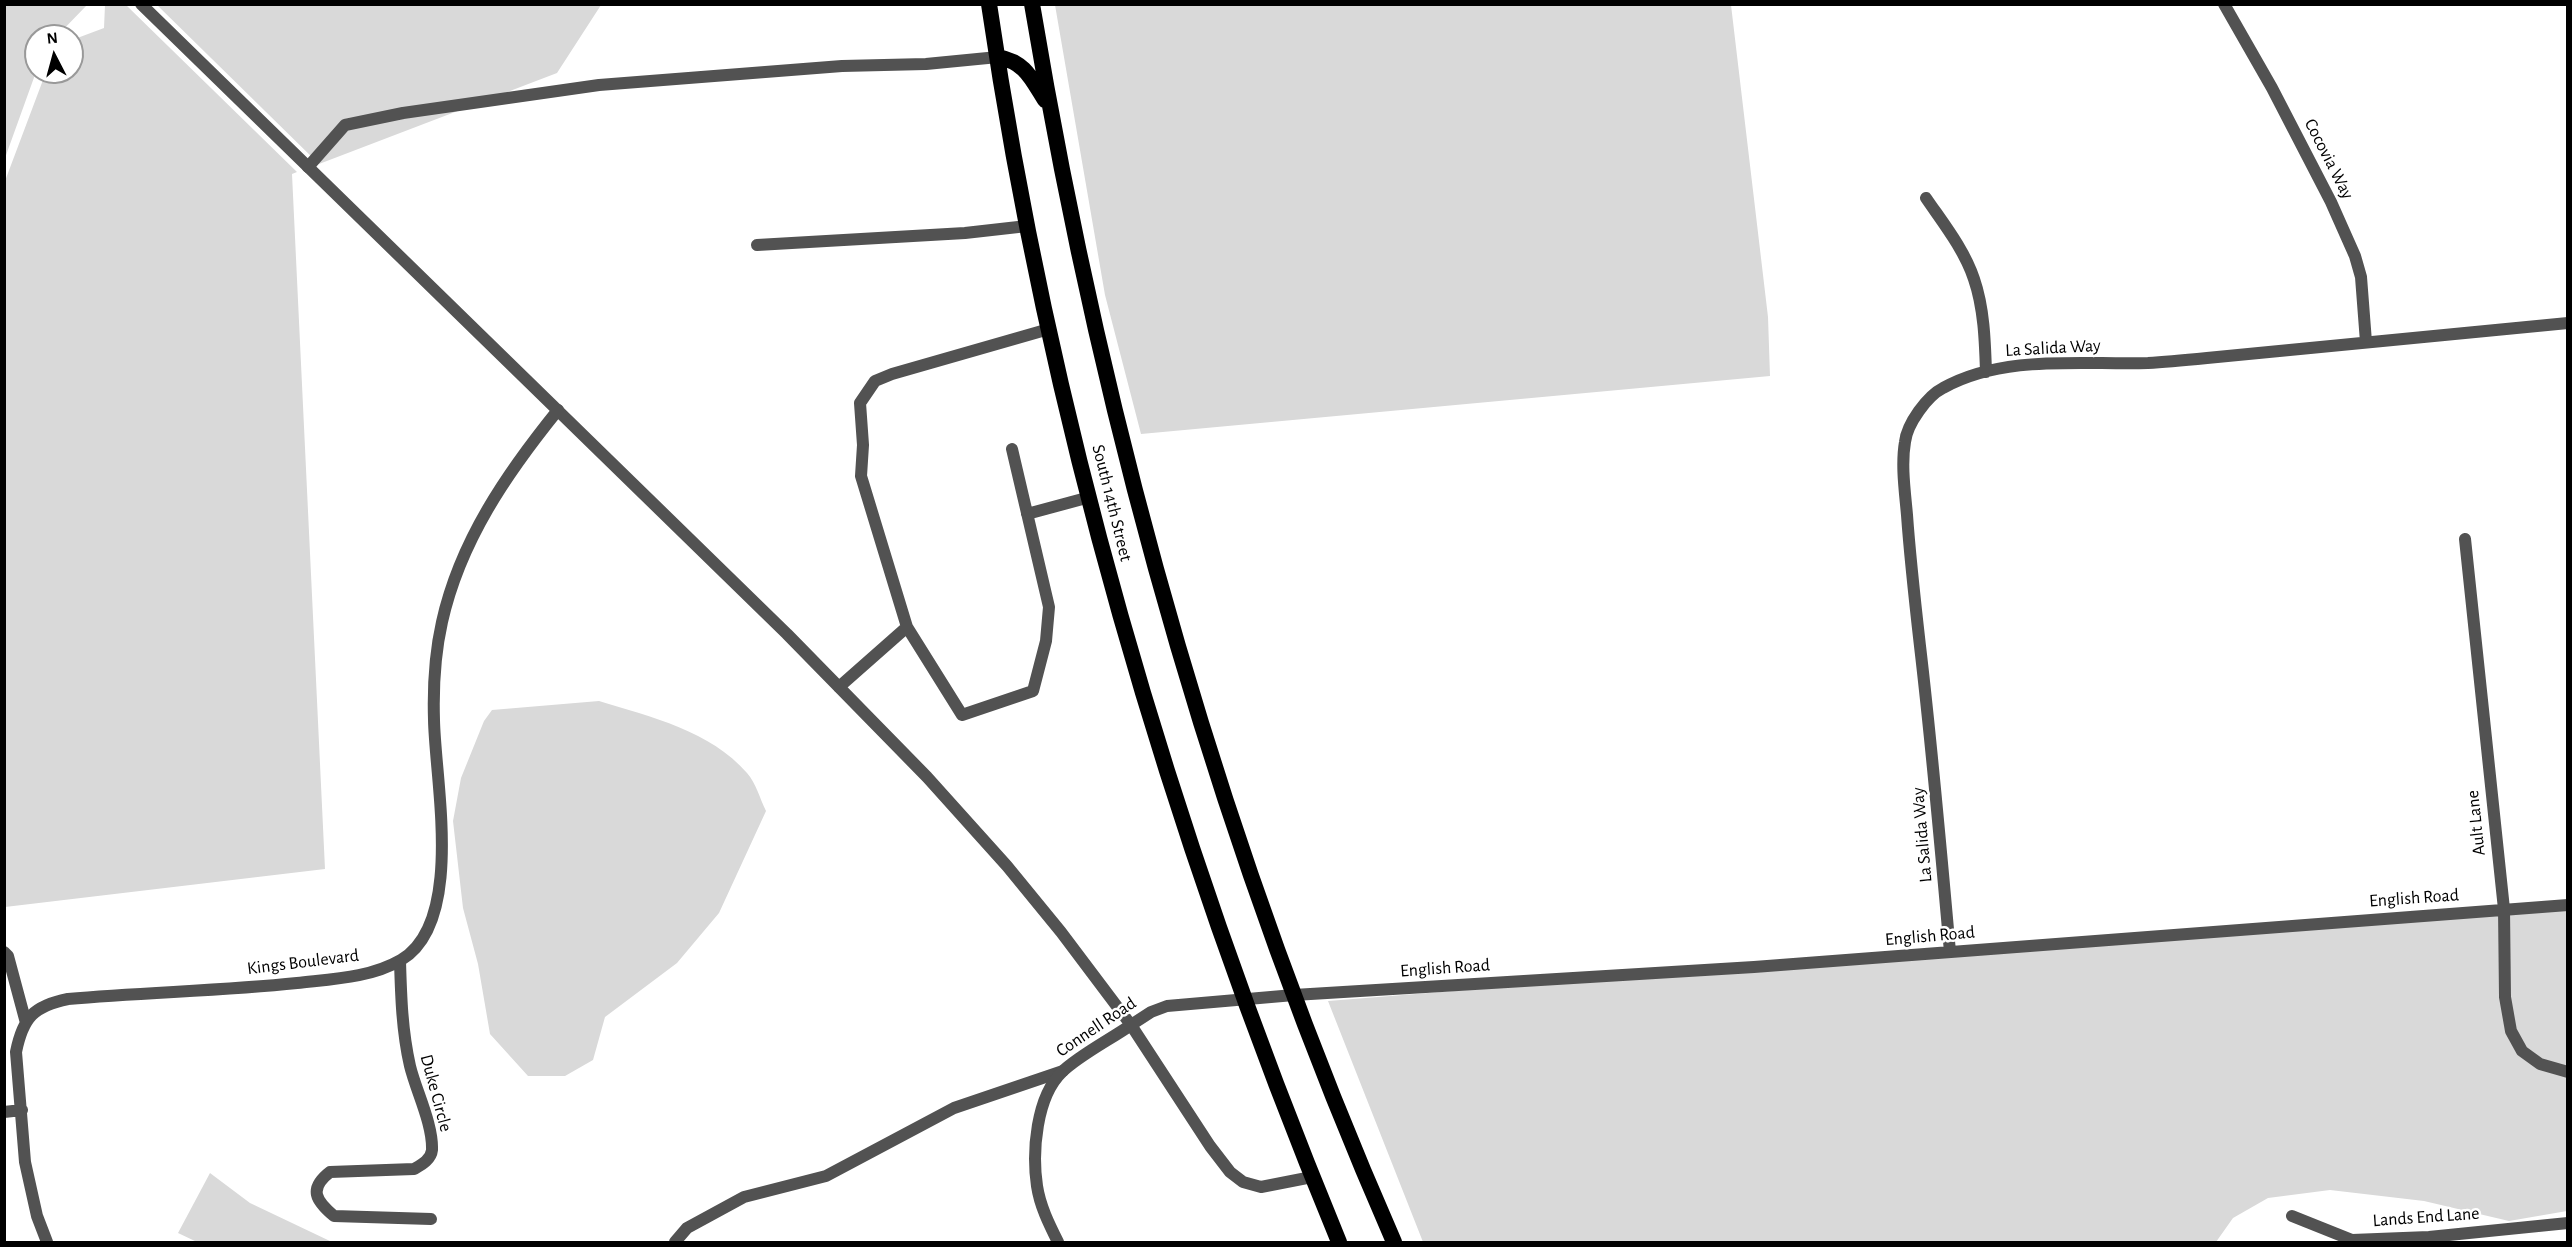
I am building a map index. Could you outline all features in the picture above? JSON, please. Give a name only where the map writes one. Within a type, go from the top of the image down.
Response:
[{"type":"highway","name":"South 14th Street","points":[[989,4],[1027,226],[1049,329],[1090,497],[1143,692],[1243,999],[1339,1242]]},
{"type":"highway","name":"South 14th Street","points":[[1032,4],[1082,270],[1140,514],[1202,727],[1248,870],[1294,995],[1394,1242]]},
{"type":"highway","points":[[998,57],[1014,60],[1028,74],[1050,108]]},
{"type":"street","points":[[141,4],[839,687],[927,777],[1007,866],[1061,932],[1131,1025],[1230,1173],[1243,1182],[1261,1187],[1312,1177]]},
{"type":"street","name":"Cocovia Way","points":[[2224,4],[2272,88],[2331,202],[2355,256],[2361,277],[2366,342]]},
{"type":"street","points":[[308,167],[345,125],[403,113],[599,85],[842,66],[926,64],[998,57]]},
{"type":"street","points":[[1926,198],[1959,248],[1974,278],[1981,307],[1986,372]]},
{"type":"street","points":[[757,245],[965,233],[1027,226]]},
{"type":"street","name":"La Salida Way","points":[[1950,952],[1935,774],[1912,584],[1905,492],[1904,443],[1908,430],[1932,396],[1964,378],[1986,372],[2045,363],[2148,363],[2568,322]]},
{"type":"street","points":[[1012,449],[1049,607],[1046,641],[1034,691],[962,715],[907,627],[861,476],[863,445],[860,403],[875,381],[892,374],[1049,329]]},
{"type":"street","name":"Kings Boulevard","points":[[47,1242],[37,1216],[25,1162],[16,1052],[19,1037],[36,1010],[46,1003],[68,999],[262,987],[353,977],[400,961],[421,942],[430,924],[440,891],[442,865],[435,755],[435,675],[442,622],[450,591],[466,550],[490,503],[519,458],[558,411]]},
{"type":"street","points":[[1027,514],[1090,497]]},
{"type":"street","name":"Ault Lane","points":[[2465,539],[2504,909],[2505,998],[2511,1031],[2522,1051],[2540,1064],[2568,1072]]},
{"type":"street","points":[[839,687],[907,627]]},
{"type":"street","name":"English Road","points":[[1294,995],[1755,967],[2568,905]]},
{"type":"street","points":[[4,952],[8,956],[26,1023]]},
{"type":"street","name":"Duke Circle","points":[[400,961],[402,1030],[410,1068],[426,1117],[432,1149],[430,1156],[414,1169],[330,1172],[322,1178],[316,1196],[334,1216],[431,1219]]},
{"type":"street","name":"Connell Road","points":[[1058,1242],[1044,1214],[1037,1187],[1035,1166],[1039,1120],[1044,1101],[1052,1083],[1063,1071],[1151,1011],[1167,1006],[1294,995]]},
{"type":"street","points":[[675,1242],[687,1228],[744,1197],[826,1176],[954,1108],[1063,1071]]},
{"type":"street","points":[[4,1112],[22,1110]]},
{"type":"street","name":"Lands End Lane","points":[[2292,1215],[2352,1240],[2429,1237],[2568,1223]]},
{"type":"shaded area","points":[[5,4],[87,5],[69,24],[24,24],[24,84],[32,84],[5,158]]},
{"type":"shaded area","points":[[105,5],[126,5],[297,172],[292,174],[325,869],[5,907],[5,181],[41,84],[84,84],[84,36],[104,28]]},
{"type":"shaded area","points":[[157,5],[601,5],[557,73],[319,164]]},
{"type":"shaded area","points":[[1055,5],[1731,5],[1768,317],[1770,376],[1141,434],[1105,295]]},
{"type":"shaded area","points":[[599,701],[679,727],[716,746],[747,773],[766,811],[719,913],[677,963],[605,1017],[593,1060],[565,1076],[528,1076],[490,1034],[478,964],[463,908],[453,821],[461,778],[484,721],[492,710]]},
{"type":"shaded area","points":[[2567,902],[2567,1211],[2509,1221],[2424,1201],[2330,1190],[2268,1198],[2233,1218],[2216,1242],[1423,1242],[1328,1001]]},
{"type":"shaded area","points":[[210,1173],[250,1203],[332,1242],[197,1242],[178,1233]]}]
